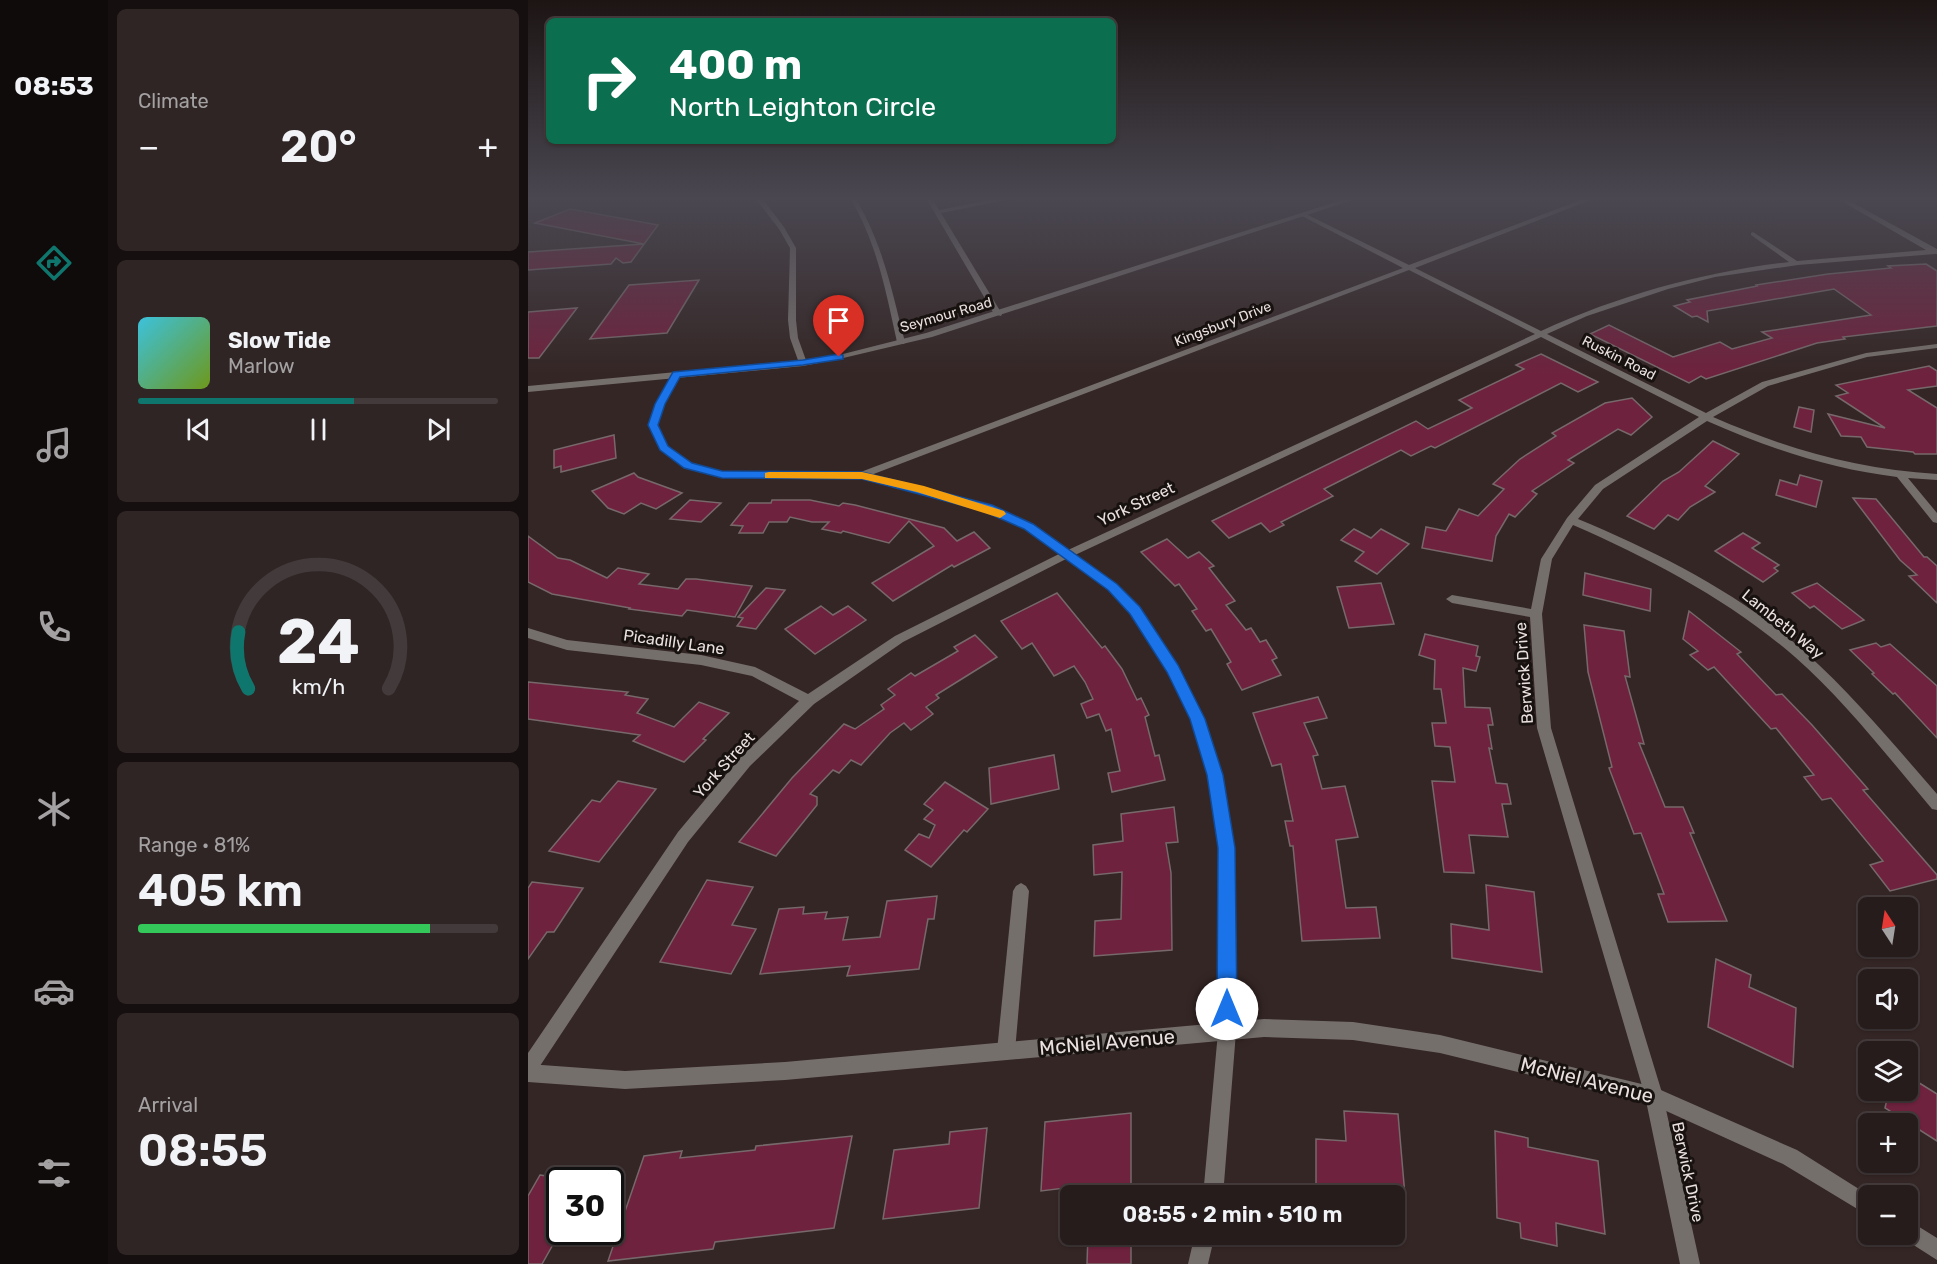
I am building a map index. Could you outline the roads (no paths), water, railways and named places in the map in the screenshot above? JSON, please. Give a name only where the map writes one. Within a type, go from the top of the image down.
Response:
[{"type":"street","points":[[793,257],[792,320],[794,338],[803,363]]},
{"type":"street","points":[[964,257],[998,314]]},
{"type":"street","name":"Seymour Road","points":[[528,388],[803,363],[901,342],[998,314],[1174,257]]},
{"type":"street","name":"Ruskin Road","points":[[1388,257],[1706,417],[1763,443],[1820,460],[1901,476],[1937,477]]},
{"type":"street","name":"Kingsbury Drive","points":[[862,476],[1439,257]]},
{"type":"street","points":[[1786,257],[1795,263]]},
{"type":"street","name":"York Street","points":[[528,1071],[683,837],[745,762],[809,700],[899,639],[1066,555],[1584,314],[1659,288],[1714,275],[1795,263],[1872,257]]},
{"type":"street","name":"Berwick Drive","points":[[1690,1264],[1654,1096],[1544,728],[1536,615],[1547,559],[1571,520],[1599,487],[1706,417],[1764,384],[1866,355],[1937,346]]},
{"type":"street","points":[[676,375],[660,404],[653,425],[663,448],[688,465],[722,475],[862,476],[987,508],[1029,527],[1112,587],[1135,611],[1173,669],[1197,719],[1215,775],[1227,848],[1227,1032],[1214,1185]]},
{"type":"street","points":[[1901,476],[1937,520]]},
{"type":"street","name":"Lambeth Way","points":[[1571,520],[1637,548],[1697,580],[1756,620],[1827,680],[1937,804]]},
{"type":"street","points":[[1452,599],[1536,615]]},
{"type":"street","name":"Picadilly Lane","points":[[528,633],[567,645],[701,660],[755,672],[809,700]]},
{"type":"street","points":[[1006,1051],[1021,891]]},
{"type":"street","name":"McNiel Avenue","points":[[528,1071],[625,1080],[785,1071],[1264,1028],[1353,1031],[1440,1044],[1654,1096],[1790,1157],[1858,1199]]},
{"type":"street","points":[[1918,1237],[1937,1250]]},
{"type":"street","points":[[1198,1264],[1202,1245]]},
{"type":"lane","points":[[878,257],[901,342]]}]
